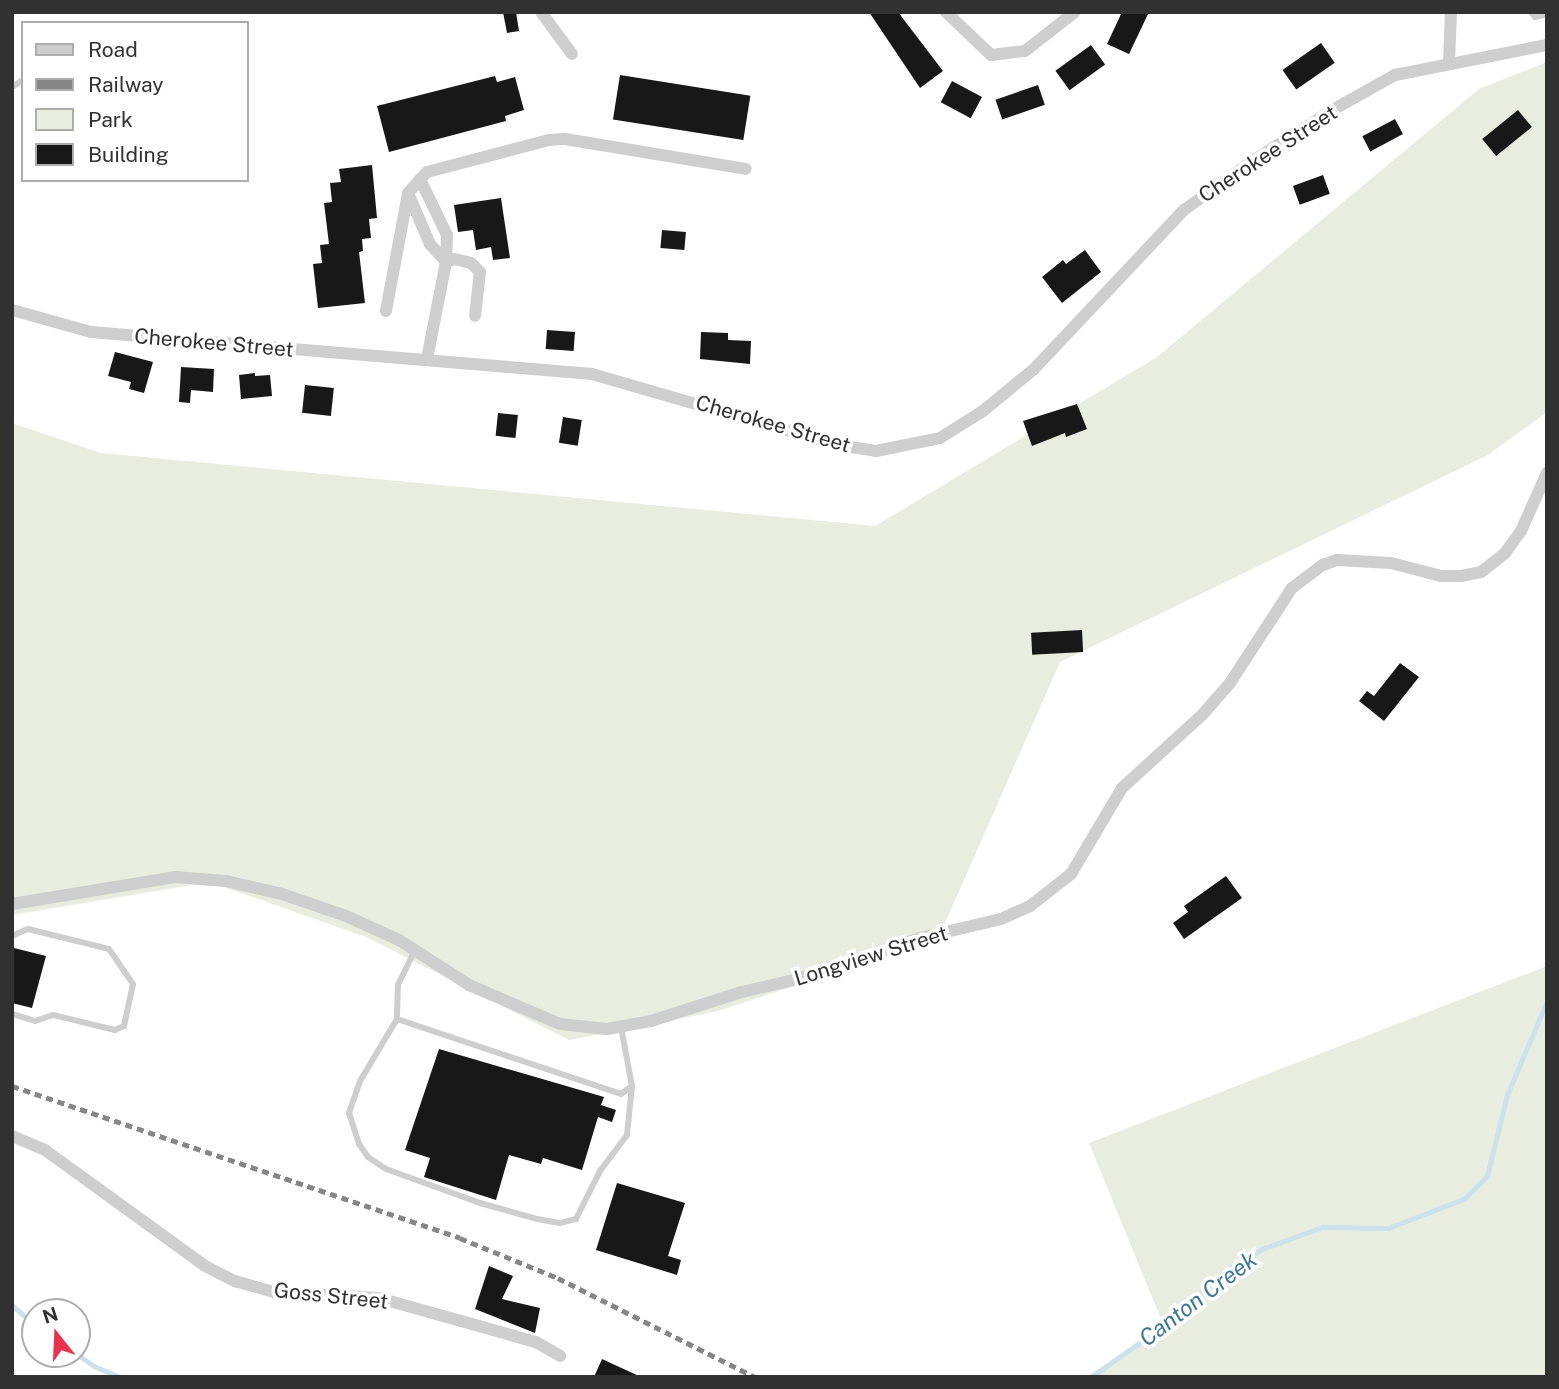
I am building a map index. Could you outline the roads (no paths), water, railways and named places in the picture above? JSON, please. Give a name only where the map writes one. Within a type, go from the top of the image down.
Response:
[{"type":"street","points":[[541,12],[572,54]]},
{"type":"street","points":[[946,12],[991,55],[1026,51],[1075,12]]},
{"type":"street","points":[[1448,16],[1449,63]]},
{"type":"street","name":"Cherokee Street","points":[[12,310],[92,332],[592,374],[838,445],[876,452],[940,438],[983,411],[1034,369],[1184,210],[1248,164],[1371,88],[1395,75],[1547,45]]},
{"type":"street","points":[[386,310],[408,193],[427,172],[549,139],[565,139],[746,169]]},
{"type":"street","points":[[421,179],[447,235],[446,262],[427,359]]},
{"type":"street","points":[[408,193],[430,244],[446,262]]},
{"type":"street","points":[[446,262],[455,259],[471,263],[480,272],[475,316]]},
{"type":"street","name":"Longview Street","points":[[12,904],[175,877],[226,881],[282,894],[346,916],[415,950],[468,985],[527,1012],[560,1024],[585,1028],[621,1027],[798,979],[920,938],[1001,919],[1030,906],[1071,874],[1122,788],[1203,714],[1230,683],[1292,588],[1323,565],[1337,560],[1391,563],[1441,576],[1481,572],[1505,553],[1521,531],[1545,483]]},
{"type":"street","name":"Goss Street","points":[[12,1136],[45,1150],[205,1266],[235,1281],[274,1292],[379,1298],[536,1342],[560,1356]]},
{"type":"lane","points":[[1531,12],[1535,17],[1547,14]]},
{"type":"lane","points":[[12,936],[28,929],[109,949],[133,984],[124,1026],[115,1030],[54,1014],[35,1021],[12,1014]]},
{"type":"lane","points":[[415,950],[398,985],[397,1018],[360,1081],[349,1113],[359,1144],[368,1157],[386,1169],[480,1203],[537,1219],[560,1223],[576,1219],[600,1171],[627,1135],[632,1086],[621,1027]]},
{"type":"lane","points":[[397,1018],[621,1094],[632,1086]]},
{"type":"waterway","name":"Canton Creek","points":[[1091,1377],[1172,1320],[1232,1266],[1265,1248],[1322,1227],[1388,1228],[1464,1199],[1487,1176],[1507,1095],[1547,1001]]},
{"type":"waterway","name":"Canton Creek","points":[[12,1305],[21,1313]]},
{"type":"waterway","name":"Canton Creek","points":[[91,1364],[120,1377]]},
{"type":"railway","points":[[12,1086],[460,1238],[558,1278],[755,1377]]}]
